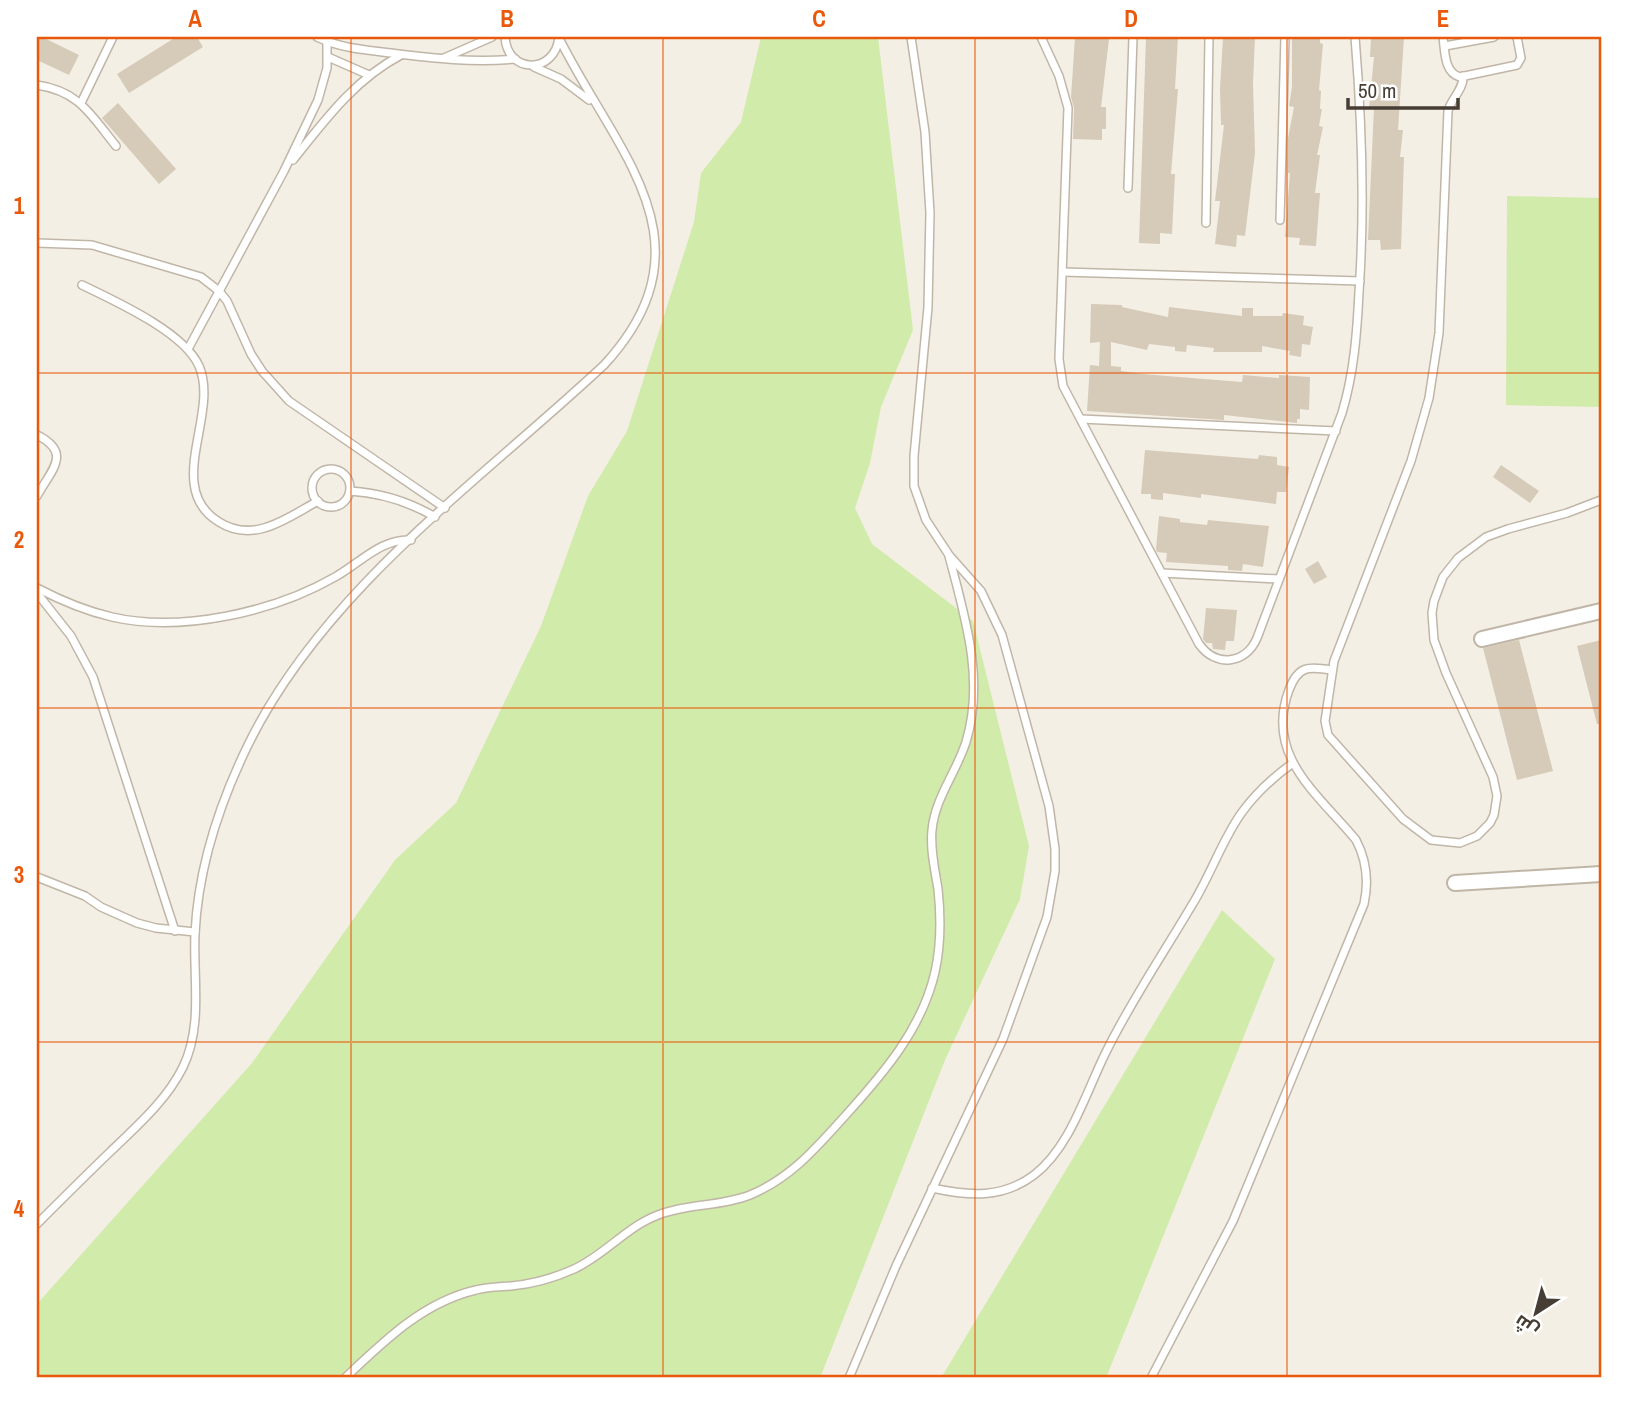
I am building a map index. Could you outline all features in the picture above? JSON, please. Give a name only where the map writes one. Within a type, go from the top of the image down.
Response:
[{"type":"street","points":[[1482,639],[1601,611]]},
{"type":"street","points":[[1455,883],[1601,874]]},
{"type":"lane","points":[[81,103],[113,37]]},
{"type":"lane","points":[[317,37],[345,47],[440,59],[477,62],[515,60],[575,89],[600,111]]},
{"type":"lane","points":[[440,59],[492,37]]},
{"type":"lane","points":[[505,37],[509,52],[515,60]]},
{"type":"lane","points":[[531,66],[548,61],[558,46],[559,37]]},
{"type":"lane","points":[[37,1224],[146,1116],[169,1090],[183,1067],[195,1029],[195,932],[204,871],[212,839],[235,775],[265,712],[304,652],[341,608],[435,517],[604,365],[628,338],[644,309],[653,281],[656,238],[646,201],[632,165],[559,37]]},
{"type":"lane","points":[[849,1378],[932,1188],[986,1078],[1018,1002],[1047,917],[1055,871],[1049,806],[1002,635],[981,591],[949,555],[921,509],[914,478],[928,307],[930,213],[925,132],[911,37]]},
{"type":"lane","points":[[1041,37],[1059,76],[1068,108],[1060,368],[1063,386],[1199,644],[1209,655],[1222,660],[1237,659],[1254,645],[1347,396],[1354,361],[1360,281],[1362,142],[1355,37]]},
{"type":"lane","points":[[1128,188],[1133,37]]},
{"type":"lane","points":[[1206,223],[1209,37]]},
{"type":"lane","points":[[1280,220],[1285,37]]},
{"type":"lane","points":[[1443,37],[1451,73],[1457,77],[1517,65],[1521,58],[1517,37]]},
{"type":"lane","points":[[1445,46],[1494,37]]},
{"type":"lane","points":[[188,349],[284,171],[322,90],[328,57],[327,41]]},
{"type":"lane","points":[[284,171],[344,97],[369,75],[401,54]]},
{"type":"lane","points":[[328,57],[369,75]]},
{"type":"lane","points":[[1463,76],[1462,86],[1453,96],[1448,111],[1438,333],[1429,398],[1411,461],[1331,670],[1325,721],[1326,729],[1333,739],[1403,818],[1431,840],[1450,844],[1469,841],[1477,836],[1484,831],[1494,815],[1497,796],[1496,786],[1434,640],[1432,613],[1438,589],[1458,558],[1486,537],[1601,500]]},
{"type":"lane","points":[[37,85],[64,92],[81,103],[116,146]]},
{"type":"lane","points":[[37,243],[92,245],[191,273],[211,284],[233,312],[251,354],[282,394],[305,413],[445,508]]},
{"type":"lane","points":[[1063,272],[1360,281]]},
{"type":"lane","points":[[82,285],[152,323],[188,349],[199,367],[204,385],[193,473],[196,493],[212,517],[238,530],[257,530],[276,524],[318,501]]},
{"type":"lane","points":[[1081,419],[1336,431]]},
{"type":"lane","points":[[37,435],[51,442],[57,454],[56,463],[37,496]]},
{"type":"lane","points":[[331,469],[343,474],[350,491],[339,505],[328,506],[318,501],[312,490],[320,473],[331,469]]},
{"type":"lane","points":[[350,491],[403,500],[435,517]]},
{"type":"lane","points":[[37,590],[112,617],[152,622],[212,618],[285,600],[334,578],[385,544],[411,540]]},
{"type":"lane","points":[[345,1378],[408,1323],[443,1301],[479,1289],[528,1284],[562,1274],[599,1255],[650,1218],[676,1209],[729,1202],[772,1184],[803,1162],[887,1068],[922,1009],[935,970],[939,910],[932,826],[937,804],[965,743],[974,700],[972,656],[949,555]]},
{"type":"lane","points":[[1162,573],[1279,579]]},
{"type":"lane","points":[[37,590],[71,636],[93,677],[175,931]]},
{"type":"lane","points":[[1151,1378],[1233,1221],[1278,1116],[1366,894],[1367,872],[1356,840],[1293,763],[1286,749],[1282,723],[1292,681],[1307,668],[1331,670]]},
{"type":"lane","points":[[932,1188],[977,1195],[999,1193],[1022,1183],[1054,1157],[1070,1130],[1111,1041],[1196,898],[1230,832],[1257,794],[1293,763]]},
{"type":"lane","points":[[37,877],[85,896],[101,907],[128,919],[156,928],[195,932]]},
{"type":"green space","points":[[761,37],[878,37],[913,330],[881,407],[870,463],[855,508],[872,544],[973,621],[1029,846],[1020,899],[945,1060],[820,1378],[37,1378],[37,1304],[252,1063],[395,860],[456,803],[541,626],[588,496],[627,431],[694,222],[701,173],[741,122]]},
{"type":"green space","points":[[1507,196],[1601,198],[1601,407],[1506,405]]},
{"type":"green space","points":[[1222,910],[1275,959],[1106,1378],[941,1378]]},
{"type":"building","points":[[37,37],[79,55],[69,75],[37,60]]},
{"type":"building","points":[[176,37],[197,37],[203,47],[129,93],[117,74]]},
{"type":"building","points":[[1075,37],[1109,39],[1101,107],[1106,107],[1106,129],[1102,129],[1102,140],[1073,139],[1074,108],[1071,97]]},
{"type":"building","points":[[1146,37],[1178,37],[1175,89],[1178,89],[1171,174],[1175,174],[1172,234],[1160,233],[1160,244],[1139,243]]},
{"type":"building","points":[[1223,37],[1255,37],[1255,153],[1245,236],[1237,235],[1236,247],[1215,244],[1220,201],[1215,201],[1224,125],[1221,125],[1220,89]]},
{"type":"building","points":[[1292,37],[1320,37],[1320,43],[1323,44],[1319,90],[1322,109],[1319,126],[1323,127],[1317,155],[1320,155],[1315,193],[1320,193],[1316,246],[1299,245],[1300,238],[1285,237],[1290,173],[1288,138],[1294,107],[1289,106],[1292,87]]},
{"type":"building","points":[[1371,37],[1404,37],[1398,130],[1403,130],[1400,157],[1404,157],[1401,249],[1381,250],[1380,240],[1368,240],[1374,108],[1369,108],[1374,57],[1370,57]]},
{"type":"building","points":[[118,103],[176,169],[159,184],[102,118]]},
{"type":"building","points":[[1091,304],[1122,305],[1168,317],[1169,307],[1242,316],[1242,308],[1253,308],[1253,316],[1282,316],[1283,313],[1304,316],[1303,325],[1313,327],[1310,345],[1302,344],[1301,357],[1289,355],[1290,351],[1262,346],[1262,352],[1213,352],[1214,348],[1187,345],[1186,352],[1175,351],[1175,347],[1149,344],[1147,350],[1111,342],[1111,366],[1121,367],[1121,371],[1142,374],[1242,382],[1243,375],[1310,377],[1309,410],[1300,409],[1297,423],[1224,415],[1224,420],[1087,411],[1090,365],[1099,366],[1100,342],[1090,343]]},
{"type":"building","points":[[1145,450],[1258,459],[1259,455],[1277,457],[1277,465],[1289,467],[1286,492],[1277,492],[1276,504],[1201,494],[1201,498],[1163,493],[1163,500],[1151,499],[1151,494],[1141,494]]},
{"type":"building","points":[[1501,465],[1539,491],[1530,503],[1493,477]]},
{"type":"building","points":[[1159,516],[1207,525],[1208,520],[1269,526],[1263,567],[1243,564],[1242,571],[1228,570],[1228,566],[1166,562],[1167,553],[1157,552],[1156,549]]},
{"type":"building","points":[[1318,561],[1327,577],[1314,584],[1305,569]]},
{"type":"building","points":[[1206,608],[1237,610],[1234,641],[1226,641],[1225,650],[1213,649],[1212,643],[1206,643],[1203,639]]},
{"type":"building","points":[[1519,640],[1553,771],[1517,780],[1483,648]]},
{"type":"building","points":[[1601,640],[1601,724],[1597,724],[1577,646]]}]
